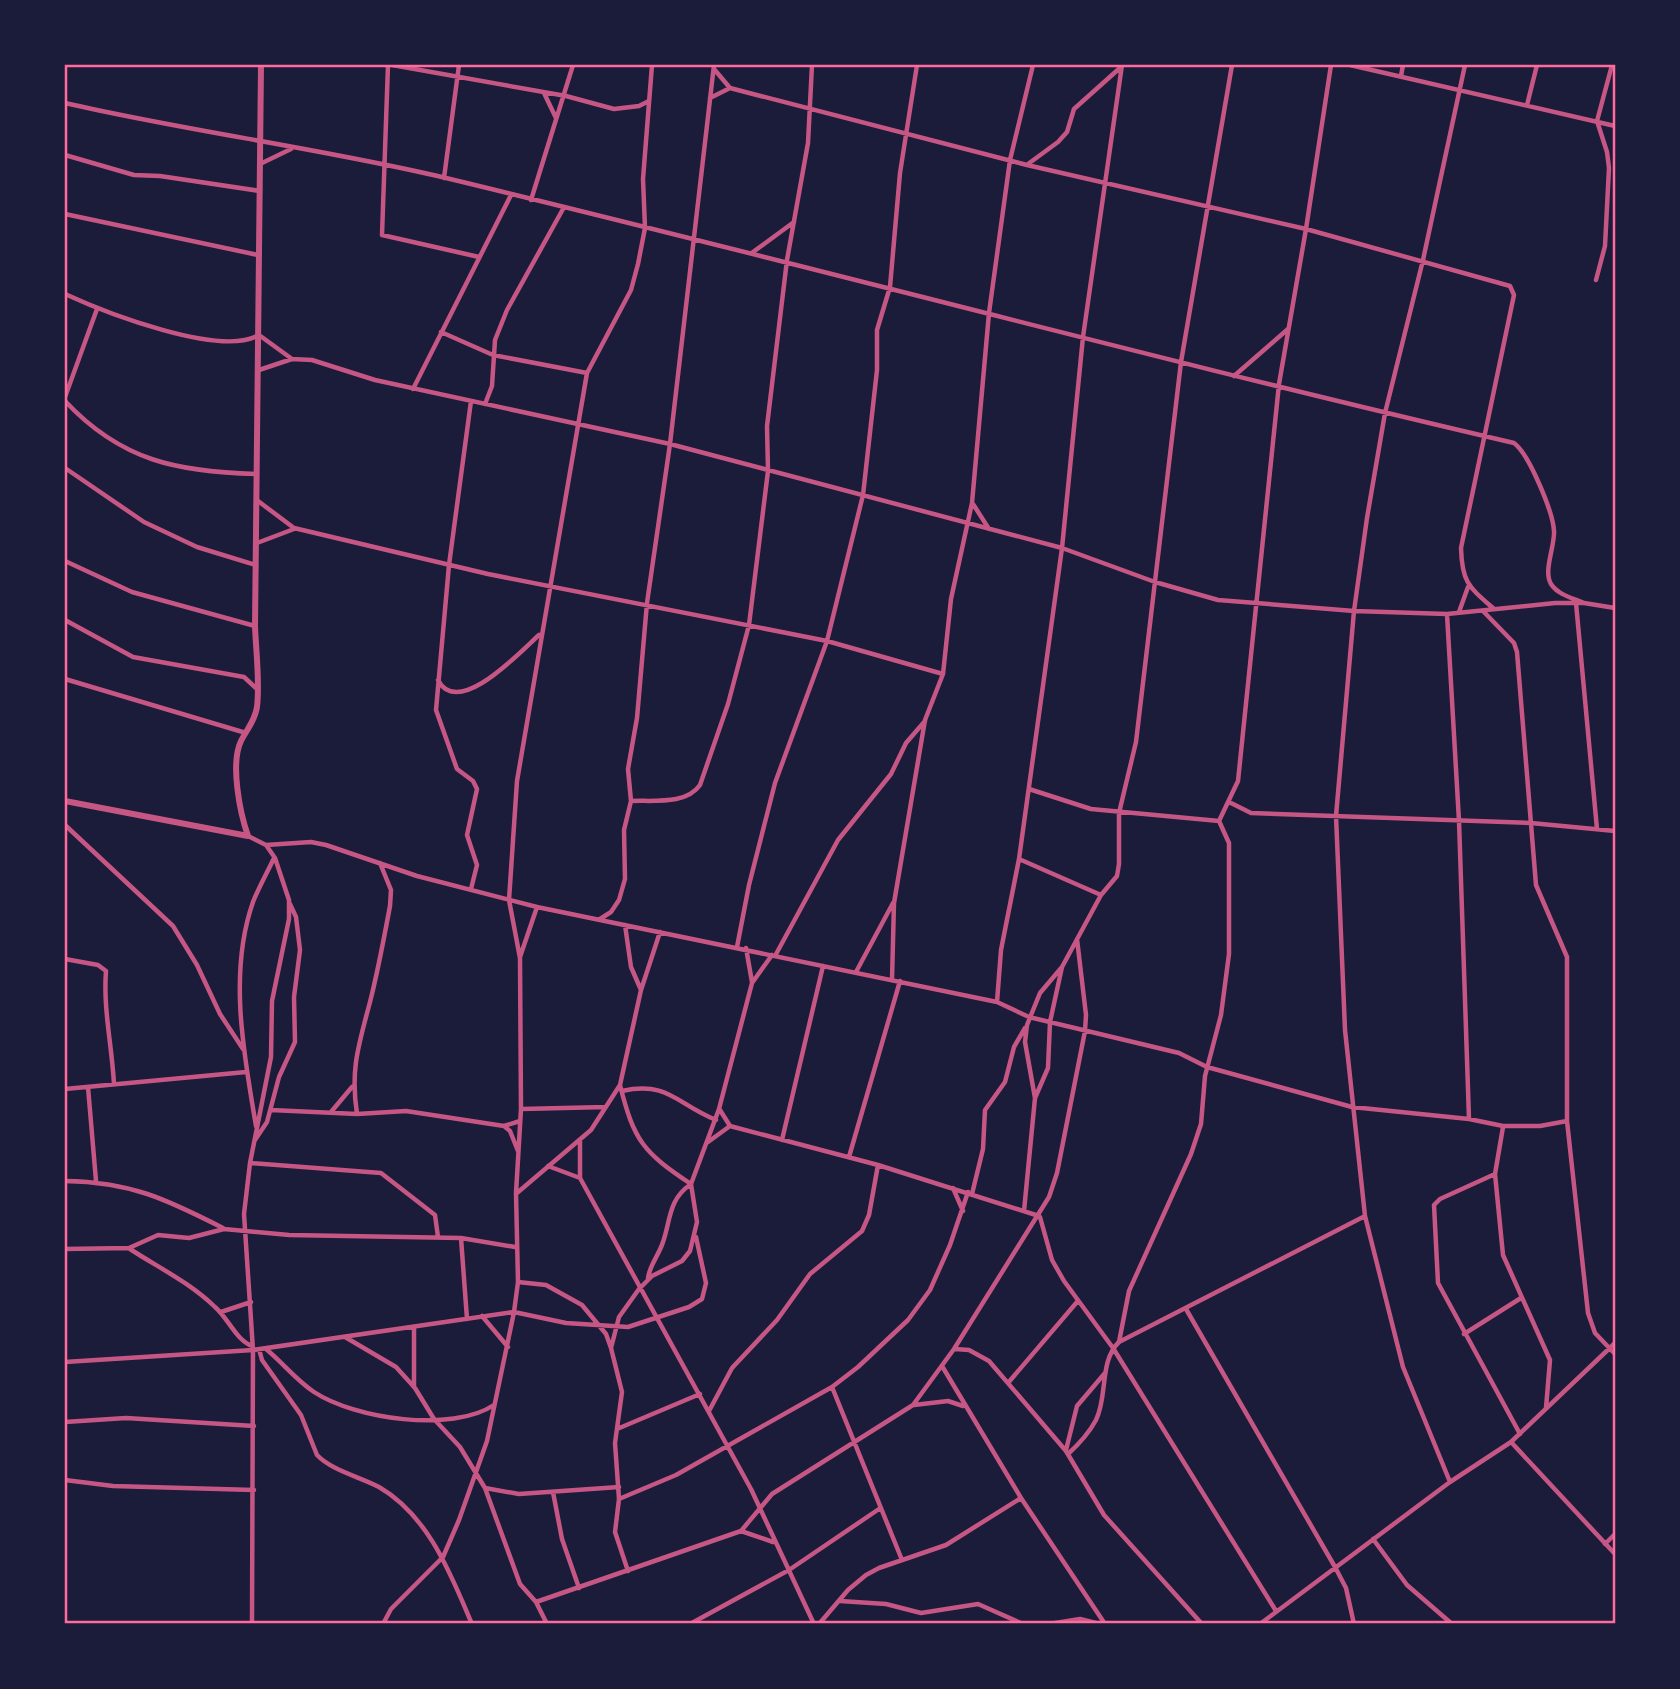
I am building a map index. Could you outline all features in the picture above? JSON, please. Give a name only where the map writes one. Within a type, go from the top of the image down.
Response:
[{"type":"street","points":[[248,836],[240,812],[238,755],[240,742],[254,720],[257,689],[255,626],[261,65]]},
{"type":"street","points":[[479,257],[382,235],[390,65],[566,96],[614,109],[639,106],[649,101]]},
{"type":"street","points":[[444,178],[459,65]]},
{"type":"street","points":[[531,200],[556,119],[566,96],[573,65]]},
{"type":"street","points":[[383,1624],[391,1609],[443,1557],[476,1471],[508,1347],[518,1282],[515,1247],[521,1110],[520,958],[509,900],[517,781],[587,373],[631,290],[645,228],[643,179],[652,65]]},
{"type":"street","points":[[631,801],[683,798],[693,794],[700,785],[749,625],[768,471],[767,426],[788,260],[808,143],[808,107],[813,65]]},
{"type":"street","points":[[737,947],[749,885],[775,783],[827,641],[863,495],[877,370],[877,330],[890,287],[917,65]]},
{"type":"street","points":[[892,979],[894,903],[925,720],[943,674],[951,599],[969,524],[989,313],[1010,160],[1033,65]]},
{"type":"street","points":[[1027,164],[1058,142],[1067,132],[1074,109],[1122,65]]},
{"type":"street","points":[[997,1002],[1001,950],[1019,859],[1062,548],[1083,337],[1122,65]]},
{"type":"street","points":[[1035,1098],[1048,1069],[1050,1023],[1062,967],[1101,895],[1117,876],[1119,813],[1136,742],[1181,362],[1232,65]]},
{"type":"street","points":[[1219,821],[1238,781],[1279,384],[1331,65]]},
{"type":"street","points":[[1350,65],[1615,126]]},
{"type":"street","points":[[1401,76],[1403,65]]},
{"type":"street","points":[[1450,1482],[1403,1367],[1365,1216],[1352,1107],[1338,912],[1336,816],[1354,611],[1385,413],[1423,260],[1465,65]]},
{"type":"street","points":[[1527,105],[1537,65]]},
{"type":"street","points":[[1596,280],[1605,246],[1609,168],[1597,121],[1612,65]]},
{"type":"street","points":[[714,67],[730,88],[1010,160],[1306,229],[1423,260],[1514,288],[1461,548],[1461,567],[1468,587],[1494,609]]},
{"type":"street","points":[[600,919],[611,912],[619,900],[625,878],[624,830],[631,801],[628,769],[637,718],[646,603],[670,444],[714,67]]},
{"type":"street","points":[[710,98],[730,88]]},
{"type":"street","points":[[544,93],[556,119]]},
{"type":"street","points":[[65,103],[260,139],[292,149],[444,178],[563,209],[788,260],[1234,376],[1279,384],[1385,413],[1514,443],[1526,456],[1554,530],[1549,578],[1558,592],[1584,603]]},
{"type":"street","points":[[260,164],[292,149]]},
{"type":"street","points":[[65,155],[144,176],[261,191]]},
{"type":"street","points":[[413,388],[511,195]]},
{"type":"street","points":[[485,404],[492,386],[493,355],[507,310],[563,209]]},
{"type":"street","points":[[65,214],[258,255]]},
{"type":"street","points":[[753,253],[795,221]]},
{"type":"street","points":[[65,294],[97,309],[170,332],[211,339],[249,341],[260,335]]},
{"type":"street","points":[[97,309],[65,399],[102,437],[163,464],[191,471],[258,474]]},
{"type":"street","points":[[1234,376],[1289,328]]},
{"type":"street","points":[[441,332],[493,355],[587,373]]},
{"type":"street","points":[[260,335],[292,359]]},
{"type":"street","points":[[259,370],[292,359],[324,363],[375,380],[670,444],[1062,548],[1155,582],[1218,600],[1354,611],[1447,614],[1576,603],[1615,608]]},
{"type":"street","points":[[471,401],[449,565],[437,679],[436,715],[457,769],[473,781],[477,789],[467,835],[477,865],[471,890]]},
{"type":"street","points":[[65,468],[144,522],[197,547],[257,565]]},
{"type":"street","points":[[258,501],[294,528],[449,565],[827,641],[943,674]]},
{"type":"street","points":[[972,503],[990,530]]},
{"type":"street","points":[[257,543],[294,528]]},
{"type":"street","points":[[65,561],[132,592],[255,626]]},
{"type":"street","points":[[1459,612],[1468,587]]},
{"type":"street","points":[[1576,603],[1597,829]]},
{"type":"street","points":[[1483,611],[1514,643],[1517,652],[1536,885],[1567,957],[1567,1121],[1588,1312],[1595,1334],[1615,1354]]},
{"type":"street","points":[[1447,614],[1459,821],[1469,1119]]},
{"type":"street","points":[[65,620],[133,657],[244,677],[257,689]]},
{"type":"street","points":[[437,679],[446,691],[453,694],[467,691],[488,679],[541,634]]},
{"type":"street","points":[[931,670],[940,683]]},
{"type":"street","points":[[65,679],[247,733]]},
{"type":"street","points":[[65,1362],[257,1349],[514,1312],[566,1323],[615,1327],[639,1325],[696,1304],[706,1292],[696,1237],[691,1184],[716,1120],[752,983],[774,955],[838,840],[891,774],[906,743],[925,720]]},
{"type":"street","points":[[1029,789],[1091,808],[1119,813],[1219,821]]},
{"type":"street","points":[[65,801],[248,836],[266,845],[275,858],[296,917],[300,950],[294,997],[296,1033],[279,1077],[271,1110],[261,1133],[254,1140]]},
{"type":"street","points":[[1229,802],[1251,813],[1531,823],[1615,831]]},
{"type":"street","points":[[1119,1342],[1129,1291],[1191,1154],[1201,1124],[1207,1067],[1221,1015],[1229,954],[1229,844],[1219,821]]},
{"type":"street","points":[[65,825],[173,926],[197,965],[220,1014],[243,1049]]},
{"type":"street","points":[[266,845],[311,842],[537,907],[746,948],[997,1002],[1028,1017],[1179,1053],[1207,1067],[1352,1107],[1469,1119],[1503,1126],[1540,1126],[1567,1121]]},
{"type":"street","points":[[256,1130],[243,1049],[242,981],[247,924],[253,902],[275,858]]},
{"type":"street","points":[[1019,859],[1101,895]]},
{"type":"street","points":[[357,1114],[353,1087],[355,1056],[371,999],[390,906],[391,890],[380,863]]},
{"type":"street","points":[[252,1624],[257,1349],[244,1230],[250,1163],[271,1057],[272,1001],[285,943],[289,900]]},
{"type":"street","points":[[856,972],[894,903]]},
{"type":"street","points":[[520,958],[537,907]]},
{"type":"street","points":[[625,925],[631,967],[641,990]]},
{"type":"street","points":[[516,1193],[580,1141],[620,1085],[641,990],[660,932]]},
{"type":"street","points":[[536,1602],[741,1531],[772,1494],[913,1405],[954,1349],[1039,1216],[1057,1173],[1085,1031],[1086,1015],[1077,936]]},
{"type":"street","points":[[746,948],[752,983]]},
{"type":"street","points":[[65,959],[98,965],[106,971],[105,1008],[114,1084]]},
{"type":"street","points":[[782,1140],[824,966]]},
{"type":"street","points":[[1024,1211],[1035,1098],[1024,1041],[1028,1017],[1048,982],[1062,967]]},
{"type":"street","points":[[849,1157],[900,981]]},
{"type":"street","points":[[619,1499],[677,1475],[832,1387],[908,1320],[939,1271],[963,1212],[983,1149],[985,1110],[1005,1082],[1014,1047],[1027,1025]]},
{"type":"street","points":[[65,1090],[246,1072]]},
{"type":"street","points":[[620,1085],[631,1126],[645,1149],[691,1184]]},
{"type":"street","points":[[622,1091],[645,1086],[662,1090],[716,1120]]},
{"type":"street","points":[[88,1087],[96,1181]]},
{"type":"street","points":[[331,1112],[353,1087]]},
{"type":"street","points":[[521,1110],[606,1107]]},
{"type":"street","points":[[719,1109],[730,1126],[878,1165],[1039,1216]]},
{"type":"street","points":[[271,1110],[357,1114],[416,1112],[504,1126],[520,1121]]},
{"type":"street","points":[[504,1126],[510,1131],[520,1155]]},
{"type":"street","points":[[708,1142],[730,1126]]},
{"type":"street","points":[[1503,1126],[1495,1174],[1503,1255],[1550,1360],[1546,1409]]},
{"type":"street","points":[[580,1141],[580,1178],[624,1255],[639,1289],[701,1394],[816,1624],[866,1575],[946,1545],[1021,1498]]},
{"type":"street","points":[[250,1163],[381,1173],[435,1215],[438,1237]]},
{"type":"street","points":[[709,1412],[715,1395],[732,1368],[777,1320],[810,1274],[862,1231],[869,1215],[878,1165]]},
{"type":"street","points":[[548,1166],[580,1178]]},
{"type":"street","points":[[1495,1174],[1440,1199],[1434,1205],[1438,1283],[1520,1434]]},
{"type":"street","points":[[65,1181],[96,1181],[168,1200],[224,1229]]},
{"type":"street","points":[[648,1280],[654,1257],[663,1244],[670,1208],[681,1191],[691,1184]]},
{"type":"street","points":[[953,1188],[963,1212]]},
{"type":"street","points":[[1039,1216],[1052,1260],[1077,1302],[1113,1348],[1276,1611]]},
{"type":"street","points":[[1067,1452],[1096,1420],[1113,1348],[1119,1342],[1365,1216]]},
{"type":"street","points":[[65,1249],[129,1248],[158,1236],[189,1238],[224,1229],[289,1235],[461,1238],[515,1247]]},
{"type":"street","points":[[611,1348],[615,1327],[639,1289],[648,1280],[682,1261],[696,1237]]},
{"type":"street","points":[[461,1238],[467,1319]]},
{"type":"street","points":[[129,1248],[143,1259],[180,1277],[221,1312],[245,1343],[327,1399],[373,1414],[434,1419],[468,1417],[494,1405]]},
{"type":"street","points":[[518,1282],[546,1285],[582,1305],[600,1326],[611,1348],[622,1392],[617,1429],[619,1499],[615,1532],[628,1571]]},
{"type":"street","points":[[1464,1334],[1521,1298]]},
{"type":"street","points":[[221,1312],[251,1302]]},
{"type":"street","points":[[1008,1383],[1077,1302]]},
{"type":"street","points":[[1186,1309],[1335,1567],[1346,1588],[1354,1624]]},
{"type":"street","points":[[482,1316],[508,1347]]},
{"type":"street","points":[[414,1328],[415,1388]]},
{"type":"street","points":[[344,1337],[396,1367],[415,1388],[434,1419],[460,1447],[485,1488],[515,1575],[536,1602],[547,1624]]},
{"type":"street","points":[[1260,1624],[1450,1482],[1511,1442],[1615,1343]]},
{"type":"street","points":[[257,1349],[301,1415],[317,1455],[390,1495],[443,1557],[472,1624]]},
{"type":"street","points":[[954,1349],[969,1350],[981,1355],[1008,1383],[1067,1452],[1104,1515],[1202,1624]]},
{"type":"street","points":[[942,1366],[1021,1498],[1102,1624]]},
{"type":"street","points":[[1067,1452],[1077,1406],[1106,1372]]},
{"type":"street","points":[[832,1387],[879,1509],[902,1560]]},
{"type":"street","points":[[617,1429],[701,1394]]},
{"type":"street","points":[[913,1405],[948,1401],[964,1406]]},
{"type":"street","points":[[65,1422],[126,1418],[254,1426]]},
{"type":"street","points":[[1511,1442],[1615,1554]]},
{"type":"street","points":[[65,1480],[113,1486],[254,1490]]},
{"type":"street","points":[[485,1488],[508,1493],[619,1487]]},
{"type":"street","points":[[553,1492],[562,1539],[579,1588]]},
{"type":"street","points":[[690,1624],[789,1570],[879,1509]]},
{"type":"street","points":[[741,1531],[773,1542]]},
{"type":"street","points":[[1605,1544],[1615,1534]]},
{"type":"street","points":[[1373,1539],[1407,1585],[1452,1624]]},
{"type":"street","points":[[839,1601],[886,1604],[921,1613],[969,1603],[978,1604],[1023,1624]]},
{"type":"street","points":[[1049,1624],[1070,1619],[1102,1624]]}]
